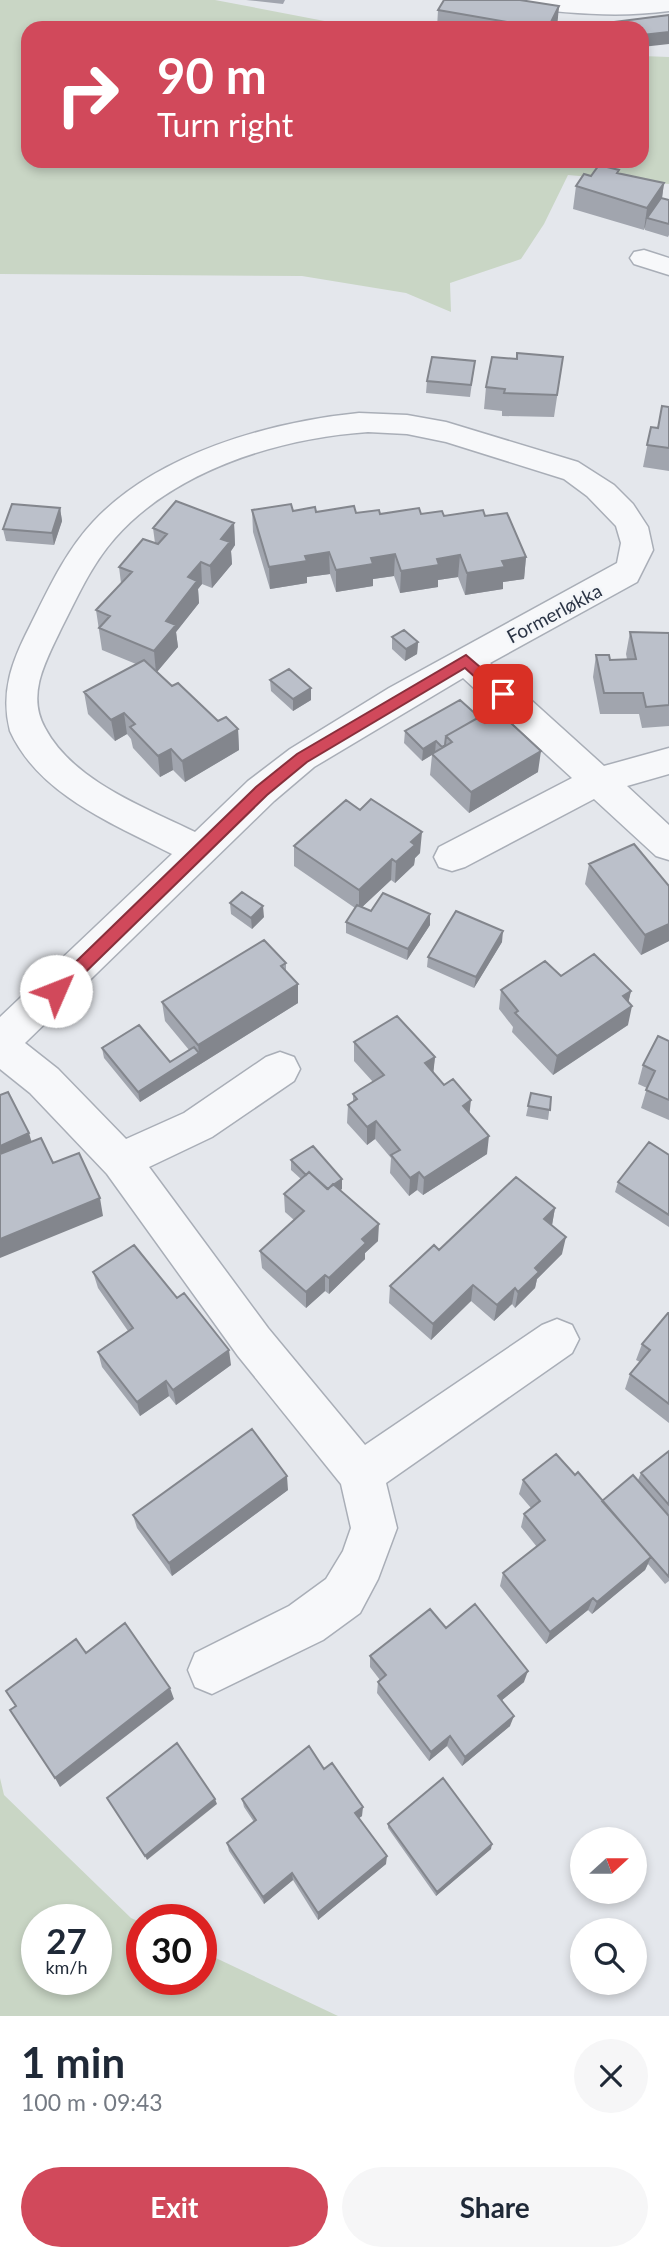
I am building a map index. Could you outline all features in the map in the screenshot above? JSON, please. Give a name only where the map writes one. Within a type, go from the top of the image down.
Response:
[{"type":"street","points":[[515,0],[575,7],[635,9],[669,4]]},
{"type":"street","name":"Formerløkka","points":[[0,1044],[261,791],[302,758],[466,660],[626,574],[637,559],[639,541],[629,521],[605,494],[580,475],[542,460],[452,432],[402,423],[366,422],[321,428],[218,455],[189,467],[139,498],[92,543],[13,665]]},
{"type":"street","points":[[466,660],[596,782],[669,846]]},
{"type":"street","points":[[13,665],[18,701],[27,732],[51,765],[100,799],[200,851]]},
{"type":"street","points":[[452,856],[596,782],[669,761]]},
{"type":"street","points":[[0,1044],[44,1081],[121,1161],[253,1342],[361,1474],[374,1528],[362,1563],[343,1596],[306,1623],[212,1670]]},
{"type":"street","points":[[121,1161],[198,1125],[280,1069]]},
{"type":"street","points":[[361,1474],[557,1339]]},
{"type":"green space","points":[[0,0],[215,0],[324,21],[21,21],[21,168],[649,168],[649,56],[669,57],[669,184],[568,175],[544,224],[521,259],[450,283],[451,312],[406,293],[302,276],[0,274]]},
{"type":"green space","points":[[0,1778],[4,1795],[126,1913],[126,1995],[217,1995],[217,1959],[338,2016],[0,2016]]},
{"type":"building","points":[[444,0],[520,0],[559,6],[552,21],[501,21],[438,10]]},
{"type":"building","points":[[669,15],[669,32],[649,34],[649,21],[622,21]]},
{"type":"building","points":[[597,168],[611,168],[619,170],[617,173],[664,183],[647,208],[576,186],[584,174],[591,176]]},
{"type":"building","points":[[661,198],[669,200],[669,224],[647,218]]},
{"type":"building","points":[[517,353],[563,357],[557,395],[504,393],[505,389],[486,387],[492,357],[517,359]]},
{"type":"building","points":[[432,357],[475,361],[471,385],[427,381]]},
{"type":"building","points":[[662,406],[669,407],[669,448],[647,445],[651,427],[658,428]]},
{"type":"building","points":[[176,501],[234,523],[221,539],[230,542],[210,566],[201,562],[188,577],[197,581],[166,621],[176,625],[154,651],[99,628],[110,616],[96,610],[132,572],[119,567],[143,539],[158,544],[167,534],[153,528]]},
{"type":"building","points":[[12,504],[60,508],[52,533],[3,529]]},
{"type":"building","points":[[291,504],[293,511],[315,507],[316,512],[354,506],[356,513],[379,510],[380,514],[419,508],[421,514],[442,511],[444,516],[483,510],[485,516],[507,513],[526,557],[502,561],[505,567],[467,573],[460,555],[437,559],[439,565],[401,571],[395,554],[371,558],[373,564],[336,570],[329,552],[305,556],[307,561],[269,567],[252,510]]},
{"type":"building","points":[[404,630],[418,642],[406,649],[392,637]]},
{"type":"building","points":[[630,632],[669,633],[669,705],[646,707],[643,693],[604,693],[596,655],[609,655],[610,660],[636,659]]},
{"type":"building","points":[[144,660],[172,686],[178,683],[218,721],[226,717],[238,729],[182,761],[171,749],[158,756],[130,727],[135,724],[124,713],[111,720],[84,692]]},
{"type":"building","points":[[289,669],[311,688],[293,699],[270,680]]},
{"type":"building","points":[[460,700],[479,717],[446,736],[445,745],[442,747],[436,741],[423,749],[405,731]]},
{"type":"building","points":[[501,714],[541,751],[471,792],[432,754],[452,742],[446,736],[478,718],[485,723]]},
{"type":"building","points":[[371,799],[422,832],[411,842],[415,845],[396,862],[392,859],[359,890],[294,846],[346,800],[360,810]]},
{"type":"building","points":[[634,844],[669,886],[669,924],[645,935],[589,864]]},
{"type":"building","points":[[242,892],[263,906],[251,918],[230,903]]},
{"type":"building","points":[[383,893],[430,914],[408,949],[346,922],[357,905],[371,911]]},
{"type":"building","points":[[456,911],[503,931],[476,977],[428,957]]},
{"type":"building","points":[[264,940],[286,963],[281,966],[298,984],[198,1045],[162,1002]]},
{"type":"building","points":[[594,954],[631,991],[623,996],[632,1006],[557,1056],[515,1013],[518,1011],[501,990],[545,961],[561,976]]},
{"type":"building","points":[[397,1016],[435,1057],[425,1063],[444,1085],[453,1079],[471,1100],[463,1106],[489,1136],[424,1178],[419,1172],[410,1178],[391,1155],[400,1150],[376,1121],[367,1127],[348,1105],[357,1099],[353,1094],[384,1075],[354,1042]]},
{"type":"building","points":[[139,1025],[170,1062],[194,1047],[199,1053],[138,1092],[102,1048]]},
{"type":"building","points":[[658,1036],[669,1041],[669,1100],[646,1090],[655,1071],[643,1065]]},
{"type":"building","points":[[8,1092],[29,1133],[0,1146],[0,1095]]},
{"type":"building","points":[[531,1093],[551,1097],[550,1110],[528,1106]]},
{"type":"building","points":[[41,1138],[53,1163],[79,1153],[100,1198],[0,1239],[0,1154]]},
{"type":"building","points":[[649,1142],[669,1155],[669,1215],[618,1182]]},
{"type":"building","points":[[313,1146],[342,1179],[327,1189],[309,1172],[306,1175],[291,1160]]},
{"type":"building","points":[[309,1172],[328,1189],[333,1184],[379,1224],[362,1239],[366,1243],[329,1278],[325,1275],[306,1292],[260,1251],[304,1211],[284,1194]]},
{"type":"building","points":[[516,1177],[555,1208],[544,1219],[566,1237],[535,1268],[539,1272],[518,1292],[515,1288],[497,1305],[473,1285],[433,1324],[390,1286],[434,1245],[439,1250]]},
{"type":"building","points":[[134,1245],[177,1298],[184,1293],[229,1350],[173,1390],[166,1381],[137,1402],[98,1352],[133,1328],[93,1272]]},
{"type":"building","points":[[668,1313],[669,1404],[630,1374],[650,1350],[642,1344]]},
{"type":"building","points":[[252,1429],[287,1476],[169,1563],[133,1515]]},
{"type":"building","points":[[669,1451],[669,1505],[641,1473]]},
{"type":"building","points":[[556,1454],[575,1475],[578,1472],[651,1557],[597,1602],[593,1598],[550,1632],[503,1573],[545,1540],[524,1514],[540,1501],[523,1480]]},
{"type":"building","points":[[633,1475],[669,1516],[669,1577],[602,1501]]},
{"type":"building","points":[[475,1604],[528,1671],[498,1696],[514,1716],[465,1757],[450,1736],[431,1752],[378,1682],[386,1675],[370,1656],[430,1609],[446,1628]]},
{"type":"building","points":[[125,1623],[170,1688],[55,1778],[10,1710],[16,1706],[6,1691],[76,1639],[86,1653]]},
{"type":"building","points":[[177,1743],[215,1799],[145,1856],[107,1798]]},
{"type":"building","points":[[309,1746],[324,1769],[332,1763],[363,1807],[355,1813],[387,1856],[318,1913],[292,1873],[263,1897],[227,1843],[256,1820],[242,1799]]},
{"type":"building","points":[[443,1778],[492,1844],[437,1892],[388,1824]]},
{"type":"route","points":[[56,991],[261,791],[302,758],[466,660],[503,694]]}]
